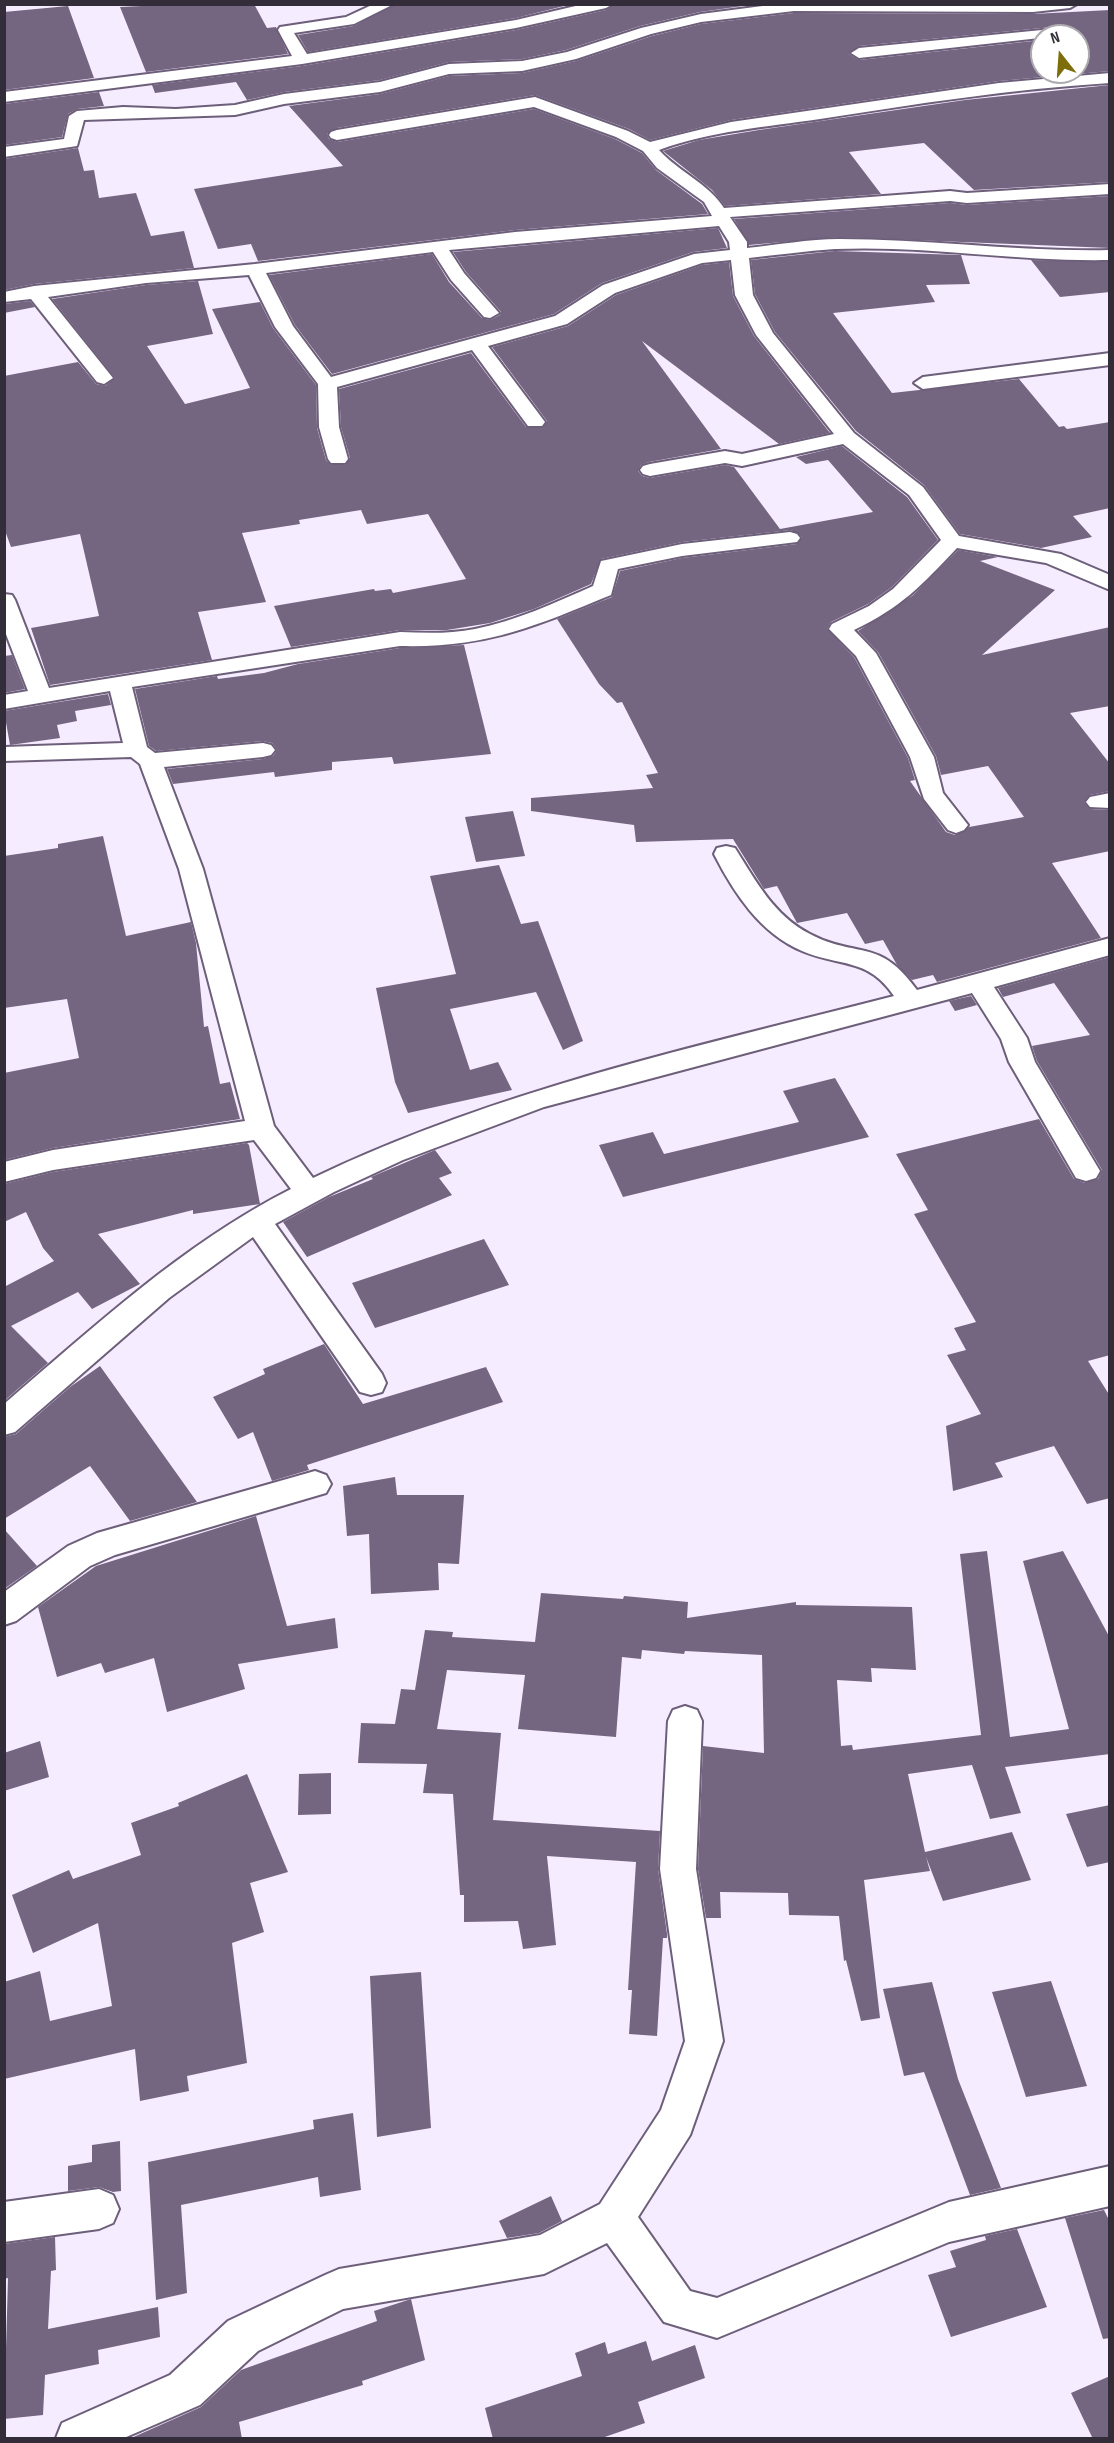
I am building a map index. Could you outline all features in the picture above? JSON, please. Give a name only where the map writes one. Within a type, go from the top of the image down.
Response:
[{"type":"street","points":[[302,59],[285,30],[349,21],[387,4]]},
{"type":"street","points":[[4,97],[302,59],[516,24],[606,4]]},
{"type":"street","points":[[4,152],[71,143],[76,116],[134,112],[176,114],[235,110],[284,99],[380,87],[448,69],[522,66],[571,56],[646,31],[701,18],[836,5],[1047,7],[1070,4]]},
{"type":"street","points":[[1047,7],[1051,24]]},
{"type":"street","points":[[859,53],[1030,37]]},
{"type":"street","points":[[1090,77],[1110,78]]},
{"type":"street","points":[[649,148],[679,136],[1030,82]]},
{"type":"street","points":[[337,135],[536,102],[622,134],[649,148],[663,164],[710,199],[738,242],[744,295],[765,335],[847,437],[916,491],[952,541],[1040,555],[1090,572],[1110,584]]},
{"type":"street","points":[[4,297],[34,291],[146,278],[255,269],[437,246],[721,216],[950,196],[1012,196],[1110,189]]},
{"type":"street","points":[[327,384],[477,345],[561,320],[609,289],[700,258],[836,244],[923,246],[1060,256],[1110,255]]},
{"type":"street","points":[[437,246],[457,276],[490,313]]},
{"type":"street","points":[[255,269],[284,327],[327,384],[329,428],[338,459]]},
{"type":"street","points":[[34,291],[104,378]]},
{"type":"street","points":[[477,345],[535,422]]},
{"type":"street","points":[[922,383],[1110,359]]},
{"type":"street","points":[[650,470],[725,457],[742,460],[847,437]]},
{"type":"street","points":[[4,702],[119,682],[390,641],[475,636],[525,623],[603,590],[608,565],[682,550],[790,538]]},
{"type":"street","points":[[952,541],[901,594],[877,610],[840,628],[865,653],[922,757],[932,794],[956,825]]},
{"type":"street","points":[[4,600],[40,695]]},
{"type":"street","points":[[119,682],[143,755],[191,869],[261,1129],[308,1192]]},
{"type":"street","points":[[4,754],[143,755],[263,750]]},
{"type":"street","points":[[726,854],[742,886],[771,918],[812,945],[860,958],[887,969],[910,999]]},
{"type":"street","points":[[4,1423],[189,1266],[257,1221],[308,1192],[393,1154],[536,1099],[910,999],[979,984],[1110,946]]},
{"type":"street","points":[[979,984],[1014,1038],[1022,1062],[1086,1171]]},
{"type":"street","points":[[4,1172],[53,1160],[261,1129]]},
{"type":"street","points":[[257,1221],[371,1383]]},
{"type":"street","points":[[4,1611],[79,1556],[108,1543],[315,1484]]},
{"type":"street","points":[[77,2439],[185,2390],[243,2336],[339,2289],[544,2254],[614,2218],[676,2121],[704,2041],[678,1869],[685,1721]]},
{"type":"street","points":[[614,2218],[678,2308],[717,2318],[949,2222],[1110,2186]]},
{"type":"street","points":[[4,2222],[99,2209]]},
{"type":"building","points":[[254,4],[267,28],[276,27],[288,54],[146,72],[120,7]]},
{"type":"building","points":[[396,4],[572,4],[516,18],[308,52],[298,35],[354,26]]},
{"type":"building","points":[[615,4],[757,4],[700,12],[640,26],[566,50],[522,59],[449,62],[380,80],[284,92],[247,100],[236,82],[155,93],[152,85],[302,66],[516,30],[606,10]]},
{"type":"building","points":[[68,6],[94,78],[4,90],[4,12]]},
{"type":"building","points":[[1110,10],[1110,71],[1090,73],[1090,24],[1030,24],[1030,29],[859,46],[849,54],[859,60],[1030,41],[1030,78],[731,120],[650,140],[629,129],[535,95],[337,128],[327,134],[329,139],[337,142],[534,109],[615,139],[642,153],[656,170],[702,204],[708,214],[515,230],[258,261],[251,244],[218,249],[194,189],[343,166],[289,106],[380,94],[449,76],[522,73],[576,61],[652,36],[701,24],[794,13],[1033,14]]},
{"type":"building","points":[[1110,85],[1110,182],[974,190],[924,143],[849,152],[881,194],[725,206],[712,190],[663,151],[699,140],[759,130],[965,100]]},
{"type":"building","points":[[99,92],[104,106],[77,109],[68,114],[62,137],[4,145],[4,104]]},
{"type":"building","points":[[78,148],[84,171],[94,170],[99,198],[136,193],[151,236],[184,231],[194,268],[34,284],[4,290],[4,159]]},
{"type":"building","points":[[1110,196],[1110,248],[839,237],[749,245],[734,219],[950,203],[967,205]]},
{"type":"building","points":[[718,228],[727,248],[693,252],[602,283],[554,314],[332,374],[295,325],[269,275],[432,254],[449,282],[482,318],[490,320],[500,315],[501,312],[466,272],[453,252]]},
{"type":"building","points":[[835,251],[961,255],[970,284],[926,285],[935,302],[833,313],[892,393],[1019,379],[1059,427],[1064,426],[1067,429],[1110,422],[1110,508],[1073,516],[1092,537],[1041,548],[960,534],[924,485],[856,431],[775,332],[755,294],[751,260]]},
{"type":"building","points":[[1031,260],[1110,262],[1110,292],[1060,297]]},
{"type":"building","points":[[729,262],[733,296],[754,336],[830,433],[779,444],[642,341],[721,449],[649,462],[641,465],[638,471],[642,476],[650,478],[725,465],[734,467],[780,529],[873,512],[828,460],[806,464],[796,457],[842,446],[907,497],[938,540],[892,587],[868,604],[831,622],[827,629],[854,657],[908,758],[915,780],[910,781],[946,832],[955,835],[969,827],[1024,817],[988,766],[941,775],[936,756],[878,652],[858,631],[912,596],[958,550],[998,557],[980,561],[1055,590],[982,655],[1110,627],[1110,706],[1070,713],[1110,764],[1110,791],[1090,795],[1084,802],[1090,809],[1110,810],[1110,851],[1052,863],[1101,938],[937,982],[933,975],[912,980],[897,965],[883,940],[865,944],[847,913],[797,923],[777,886],[764,889],[733,839],[636,842],[634,825],[531,811],[531,798],[653,788],[646,775],[658,773],[622,702],[617,703],[599,684],[557,619],[612,597],[620,571],[682,558],[797,544],[802,537],[791,530],[682,542],[601,559],[591,584],[534,609],[490,623],[447,630],[400,630],[291,647],[274,606],[374,589],[375,591],[391,589],[393,593],[466,579],[428,514],[367,524],[361,510],[299,520],[300,524],[242,533],[266,602],[198,612],[212,660],[50,685],[31,628],[99,616],[80,534],[11,547],[4,528],[4,376],[78,362],[96,384],[105,386],[115,378],[52,299],[146,285],[198,281],[213,334],[147,346],[185,404],[250,388],[212,309],[260,302],[273,328],[316,385],[317,428],[326,460],[331,465],[345,465],[350,458],[341,427],[339,389],[471,353],[526,427],[542,428],[547,421],[492,347],[568,326],[616,295],[702,265]]},
{"type":"building","points":[[30,301],[35,307],[4,313],[4,304]]},
{"type":"building","points":[[464,645],[491,754],[394,764],[392,757],[332,762],[332,770],[275,777],[274,772],[173,784],[167,769],[263,759],[273,756],[277,750],[272,743],[263,741],[156,751],[149,746],[135,689],[217,676],[218,679],[264,673],[298,664],[400,648]]},
{"type":"building","points":[[12,655],[25,689],[4,693],[4,656]]},
{"type":"building","points":[[108,694],[111,705],[75,711],[77,721],[57,725],[60,738],[10,745],[4,711]]},
{"type":"building","points":[[513,811],[525,856],[476,862],[465,817]]},
{"type":"building","points":[[103,836],[126,936],[191,922],[196,943],[204,1027],[208,1026],[220,1084],[230,1082],[240,1119],[53,1148],[4,1160],[4,1073],[79,1058],[67,999],[4,1008],[4,856],[58,848],[58,844]]},
{"type":"building","points":[[499,865],[521,924],[538,921],[583,1041],[563,1050],[536,992],[450,1009],[470,1070],[498,1062],[512,1090],[408,1113],[395,1082],[376,988],[456,974],[430,876]]},
{"type":"building","points":[[1110,957],[1110,1355],[1088,1361],[1110,1396],[1110,1498],[1087,1504],[1054,1446],[995,1463],[1003,1477],[953,1491],[946,1426],[981,1414],[947,1355],[966,1350],[954,1328],[976,1322],[914,1214],[928,1210],[896,1154],[1039,1119],[1074,1179],[1085,1183],[1098,1179],[1102,1170],[1037,1061],[1032,1046],[1090,1035],[1054,983],[1003,997],[998,988]]},
{"type":"building","points":[[971,996],[977,1005],[955,1011],[949,1001]]},
{"type":"building","points":[[835,1078],[869,1137],[623,1197],[599,1145],[653,1132],[664,1154],[799,1122],[783,1091]]},
{"type":"building","points":[[247,1143],[260,1204],[193,1214],[193,1210],[98,1234],[140,1284],[92,1309],[78,1292],[11,1326],[48,1363],[4,1401],[4,1287],[54,1261],[43,1248],[26,1212],[4,1222],[4,1184],[53,1172]]},
{"type":"building","points":[[435,1150],[452,1173],[439,1178],[452,1195],[307,1257],[283,1222],[329,1197],[373,1179],[371,1177]]},
{"type":"building","points":[[484,1239],[509,1285],[375,1328],[352,1283]]},
{"type":"building","points":[[324,1344],[363,1404],[486,1367],[503,1402],[307,1465],[309,1470],[272,1481],[253,1432],[238,1439],[213,1397],[265,1374],[263,1369]]},
{"type":"building","points":[[100,1366],[197,1502],[130,1521],[90,1466],[4,1519],[4,1437],[16,1434],[70,1387]]},
{"type":"building","points":[[395,1477],[397,1495],[464,1495],[459,1564],[438,1563],[439,1590],[371,1594],[369,1534],[347,1536],[343,1486]]},
{"type":"building","points":[[256,1516],[287,1626],[335,1618],[338,1648],[238,1664],[245,1689],[167,1712],[154,1658],[105,1673],[101,1663],[57,1677],[38,1607],[96,1566]]},
{"type":"building","points":[[4,1529],[37,1566],[4,1589]]},
{"type":"building","points":[[987,1551],[1010,1737],[1069,1729],[1023,1561],[1063,1551],[1110,1638],[1110,1754],[1005,1767],[1021,1813],[990,1819],[972,1765],[908,1774],[925,1852],[1012,1832],[1031,1880],[943,1901],[926,1857],[930,1871],[864,1880],[880,2018],[861,2021],[846,1960],[844,1961],[839,1916],[789,1915],[788,1893],[720,1892],[721,1918],[706,1918],[698,1869],[703,1746],[764,1753],[762,1655],[685,1651],[684,1654],[642,1650],[641,1659],[622,1657],[616,1737],[518,1729],[525,1675],[447,1670],[437,1729],[501,1733],[493,1820],[660,1831],[658,1869],[667,1938],[663,1938],[657,2036],[629,2034],[632,1990],[628,1990],[636,1862],[547,1856],[556,1945],[523,1949],[518,1921],[464,1922],[464,1895],[460,1895],[453,1794],[423,1793],[427,1764],[358,1763],[361,1723],[395,1724],[401,1689],[415,1690],[425,1630],[453,1632],[452,1637],[535,1642],[541,1593],[623,1599],[624,1596],[688,1602],[687,1618],[796,1602],[796,1605],[912,1607],[916,1670],[871,1668],[872,1682],[837,1680],[841,1746],[852,1745],[853,1750],[981,1735],[960,1554]]},
{"type":"building","points":[[40,1741],[49,1777],[4,1791],[4,1753]]},
{"type":"building","points":[[331,1773],[331,1814],[298,1815],[299,1774]]},
{"type":"building","points":[[247,1774],[288,1872],[250,1883],[264,1932],[232,1943],[247,2063],[187,2076],[189,2091],[140,2101],[135,2049],[4,2079],[4,1982],[40,1971],[50,2021],[112,2006],[98,1923],[33,1953],[12,1895],[69,1870],[73,1879],[141,1855],[131,1823],[179,1806],[178,1803]]},
{"type":"building","points":[[1110,1805],[1110,1862],[1087,1867],[1066,1814]]},
{"type":"building","points":[[421,1972],[431,2128],[377,2137],[370,1976]]},
{"type":"building","points":[[1051,1981],[1087,2086],[1026,2097],[992,1992]]},
{"type":"building","points":[[932,1982],[958,2079],[1001,2188],[970,2195],[924,2072],[904,2076],[883,1989]]},
{"type":"building","points":[[353,2113],[361,2190],[320,2197],[318,2177],[181,2205],[187,2293],[156,2300],[148,2162],[314,2129],[313,2120]]},
{"type":"building","points":[[120,2141],[121,2191],[113,2192],[99,2187],[68,2191],[68,2166],[92,2162],[92,2145]]},
{"type":"building","points":[[551,2196],[562,2221],[539,2233],[507,2238],[499,2221]]},
{"type":"building","points":[[1104,2210],[1110,2222],[1110,2338],[1103,2339],[1065,2218]]},
{"type":"building","points":[[1017,2229],[1047,2307],[951,2337],[928,2275],[956,2267],[950,2251],[986,2240],[985,2236]]},
{"type":"building","points":[[55,2237],[56,2270],[51,2271],[48,2329],[158,2307],[160,2337],[98,2350],[99,2364],[45,2375],[43,2415],[4,2419],[8,2278],[4,2279],[4,2244]]},
{"type":"building","points":[[411,2299],[425,2360],[362,2381],[363,2385],[239,2422],[242,2439],[129,2439],[201,2407],[241,2370],[377,2321],[374,2311]]},
{"type":"building","points":[[646,2341],[652,2361],[695,2345],[705,2378],[638,2402],[645,2423],[599,2439],[493,2439],[485,2408],[582,2376],[575,2353],[605,2342],[608,2354]]},
{"type":"building","points":[[1110,2376],[1110,2439],[1093,2439],[1071,2393]]}]
